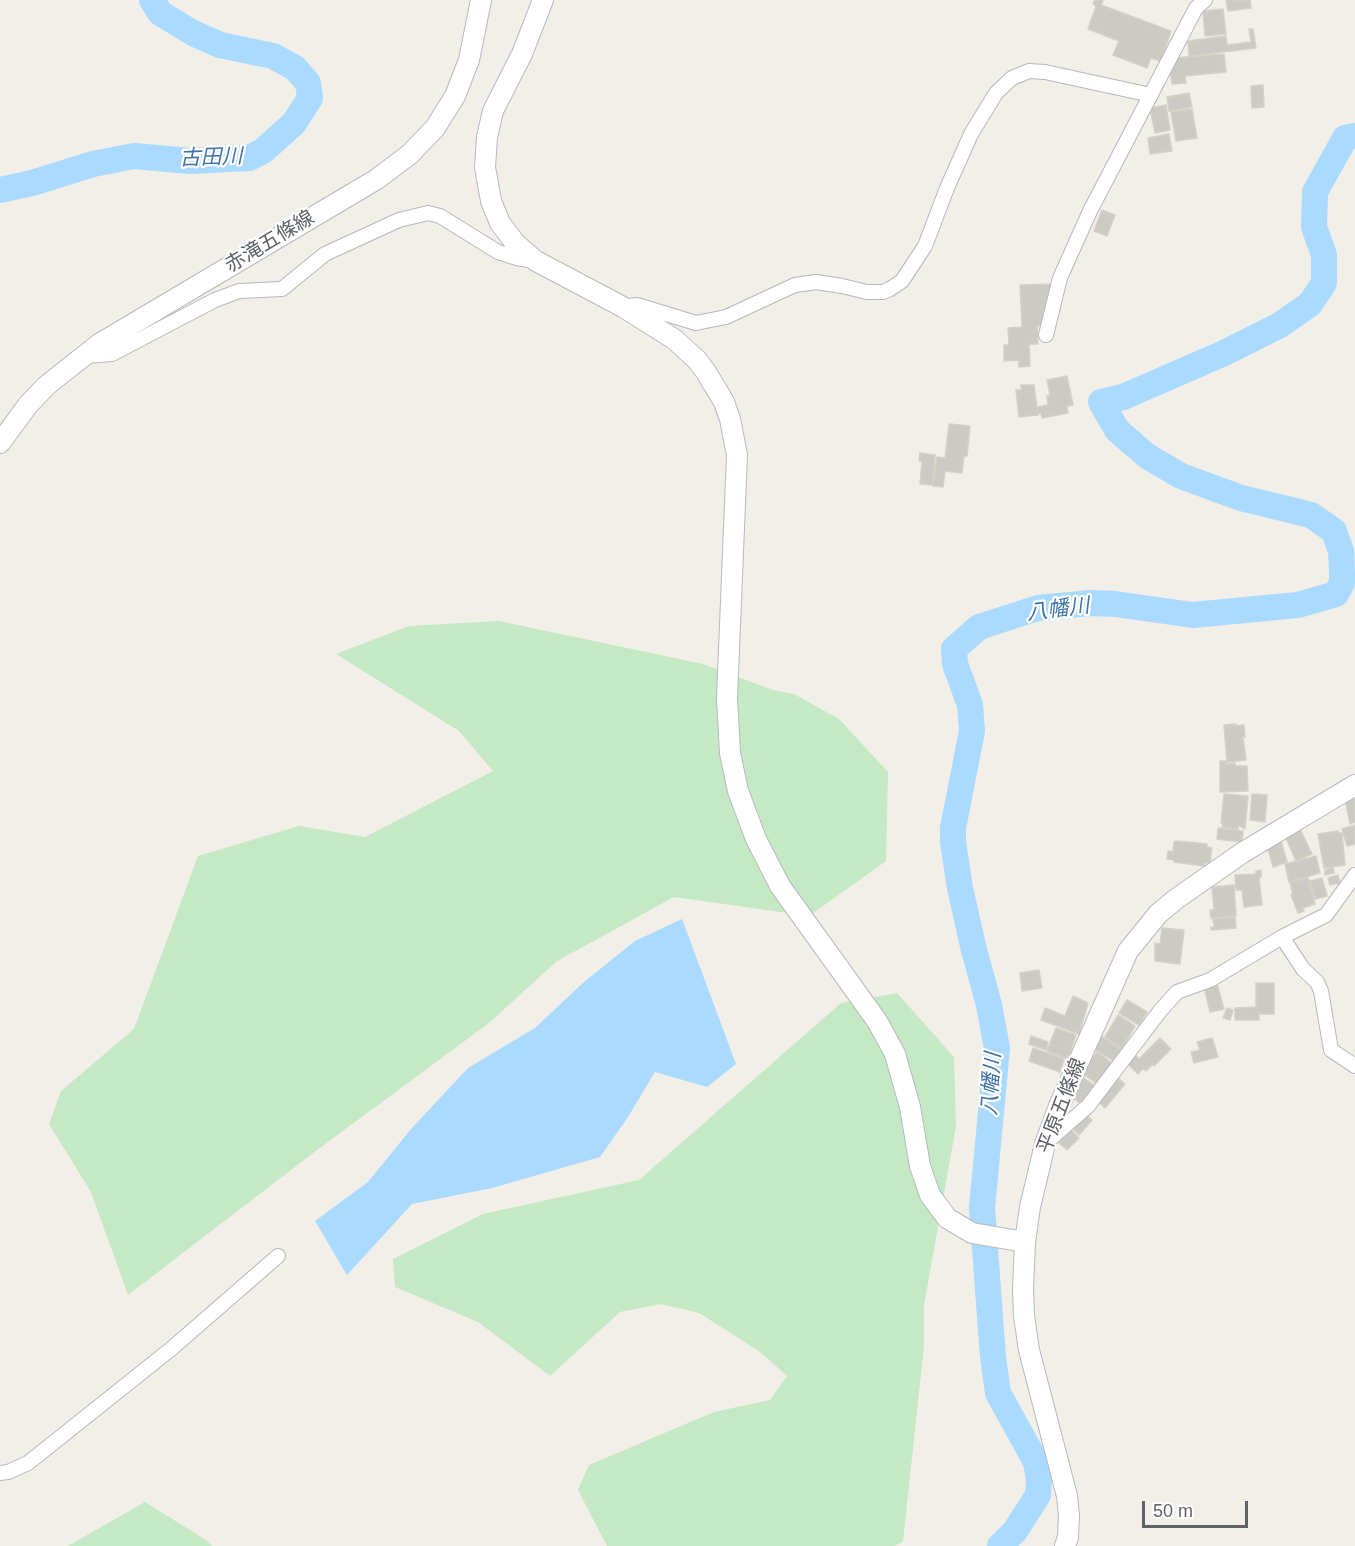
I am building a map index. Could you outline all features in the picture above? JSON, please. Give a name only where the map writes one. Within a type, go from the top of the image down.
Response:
[{"type":"main road","name":"赤滝五條線","points":[[0,443],[28,405],[82,356],[377,179],[410,154],[435,128],[455,96],[469,60],[481,0]]},
{"type":"main road","points":[[543,0],[522,54],[493,111],[487,137],[485,167],[491,201],[500,223],[515,243],[536,261],[623,307],[674,339],[697,360],[724,402],[738,455],[727,698],[730,753],[738,791],[756,839],[780,886],[877,1021],[895,1054],[904,1080],[920,1166],[930,1195],[947,1218],[972,1233],[1024,1242]]},
{"type":"main road","name":"平原五條線","points":[[1065,1546],[1068,1538],[1069,1516],[1067,1496],[1029,1350],[1024,1316],[1024,1242],[1032,1196],[1045,1144],[1059,1106],[1118,971],[1128,951],[1145,929],[1176,899],[1242,853],[1355,785]]},
{"type":"street","points":[[1046,335],[1060,278],[1068,258],[1114,162],[1196,8],[1205,0]]},
{"type":"street","points":[[623,307],[637,305],[696,323],[726,317],[795,285],[816,282],[867,292],[883,292],[902,281],[926,246],[947,188],[971,134],[996,93],[1006,82],[1020,73],[1037,72],[1151,95]]},
{"type":"street","points":[[82,356],[112,354],[215,300],[239,291],[282,289],[325,254],[399,220],[428,213],[440,216],[498,252],[536,261]]},
{"type":"street","points":[[1045,1144],[1088,1107],[1146,1029],[1177,992],[1210,980],[1282,937],[1326,915],[1355,875]]},
{"type":"street","points":[[1282,937],[1303,969],[1317,982],[1321,991],[1331,1050],[1355,1066]]},
{"type":"street","points":[[0,1473],[28,1463],[171,1349],[278,1256]]},
{"type":"green space","points":[[499,621],[703,664],[773,690],[794,694],[839,719],[888,772],[886,861],[809,916],[674,897],[557,961],[489,1023],[317,1150],[128,1295],[91,1192],[49,1124],[61,1091],[134,1029],[198,856],[299,826],[365,837],[493,771],[459,731],[336,654],[409,626]]},
{"type":"green space","points":[[897,993],[954,1057],[956,1126],[924,1305],[924,1346],[903,1541],[895,1546],[607,1546],[578,1490],[589,1465],[714,1412],[770,1400],[787,1376],[759,1351],[699,1313],[661,1304],[620,1312],[550,1376],[478,1322],[395,1287],[393,1259],[483,1214],[639,1180],[841,1003]]},
{"type":"green space","points":[[145,1502],[212,1546],[68,1546]]},
{"type":"water","points":[[682,919],[736,1064],[707,1087],[655,1072],[600,1157],[492,1188],[412,1204],[347,1275],[315,1221],[368,1182],[411,1129],[468,1068],[535,1028],[584,982],[635,941]]},
{"type":"building","points":[[1095,0],[1103,0],[1101,5],[1171,31],[1161,61],[1151,58],[1147,68],[1113,55],[1119,41],[1088,29],[1096,6],[1093,4]]},
{"type":"building","points":[[1226,0],[1250,0],[1251,8],[1228,11]]},
{"type":"building","points":[[1223,9],[1226,34],[1205,36],[1203,11]]},
{"type":"building","points":[[1249,29],[1253,29],[1256,48],[1189,56],[1188,41],[1226,36],[1227,45],[1251,42]]},
{"type":"building","points":[[1224,54],[1226,72],[1185,76],[1186,83],[1172,84],[1170,68],[1174,67],[1173,58]]},
{"type":"building","points":[[1263,85],[1264,107],[1252,108],[1251,86]]},
{"type":"building","points":[[1189,93],[1192,107],[1169,111],[1167,97]]},
{"type":"building","points":[[1166,105],[1170,130],[1155,133],[1150,108]]},
{"type":"building","points":[[1192,109],[1197,138],[1176,141],[1171,112]]},
{"type":"building","points":[[1169,134],[1172,151],[1150,154],[1148,138]]},
{"type":"building","points":[[1102,210],[1115,215],[1107,236],[1094,231]]},
{"type":"building","points":[[1053,284],[1049,309],[1043,309],[1044,326],[1037,326],[1038,344],[1029,344],[1030,366],[1019,367],[1019,360],[1004,361],[1004,345],[1009,345],[1008,328],[1022,327],[1020,285]]},
{"type":"building","points":[[1067,376],[1073,405],[1067,406],[1068,413],[1042,418],[1041,413],[1038,414],[1037,407],[1048,405],[1047,396],[1050,395],[1047,380]]},
{"type":"building","points":[[1021,385],[1034,385],[1038,415],[1019,417],[1016,390],[1022,390]]},
{"type":"building","points":[[949,424],[970,426],[967,456],[964,456],[962,473],[945,471],[943,487],[933,486],[937,457],[945,458]]},
{"type":"building","points":[[920,453],[935,455],[933,485],[920,484],[922,461],[919,461]]},
{"type":"building","points":[[1236,724],[1236,726],[1244,725],[1246,760],[1227,762],[1224,725]]},
{"type":"building","points":[[1220,761],[1226,761],[1226,764],[1235,763],[1235,766],[1247,766],[1248,791],[1220,792]]},
{"type":"building","points":[[1224,794],[1248,796],[1245,829],[1238,825],[1238,829],[1222,827]]},
{"type":"building","points":[[1252,794],[1267,795],[1265,822],[1250,820]]},
{"type":"building","points":[[1355,796],[1355,822],[1350,824],[1345,799]]},
{"type":"building","points":[[1355,825],[1355,844],[1347,846],[1342,829]]},
{"type":"building","points":[[1218,828],[1243,831],[1242,842],[1217,839]]},
{"type":"building","points":[[1300,829],[1312,854],[1296,861],[1285,836]]},
{"type":"building","points":[[1338,831],[1342,833],[1345,865],[1324,868],[1318,834]]},
{"type":"building","points":[[1281,841],[1287,862],[1273,867],[1267,845]]},
{"type":"building","points":[[1174,842],[1207,844],[1207,847],[1212,848],[1210,861],[1205,862],[1204,866],[1167,859],[1168,851],[1173,852]]},
{"type":"building","points":[[1316,856],[1320,873],[1289,882],[1285,864]]},
{"type":"building","points":[[1333,868],[1334,873],[1325,875],[1325,870]]},
{"type":"building","points":[[1261,870],[1261,877],[1259,877],[1262,905],[1244,907],[1242,890],[1236,890],[1235,875],[1256,874],[1256,871]]},
{"type":"building","points":[[1338,875],[1340,883],[1330,885],[1328,878]]},
{"type":"building","points":[[1308,878],[1315,904],[1303,908],[1304,911],[1298,913],[1291,895],[1293,895],[1290,882]]},
{"type":"building","points":[[1322,878],[1327,896],[1315,899],[1310,881]]},
{"type":"building","points":[[1234,885],[1236,916],[1211,918],[1210,910],[1214,910],[1212,887]]},
{"type":"building","points":[[1235,917],[1236,928],[1211,930],[1211,927],[1214,927],[1213,919]]},
{"type":"building","points":[[1162,928],[1184,930],[1180,964],[1155,961],[1155,943],[1160,944]]},
{"type":"building","points":[[1039,970],[1042,988],[1022,991],[1020,973]]},
{"type":"building","points":[[1256,983],[1274,983],[1274,1014],[1259,1014],[1259,1020],[1235,1020],[1235,1008],[1256,1007]]},
{"type":"building","points":[[1217,984],[1224,1009],[1210,1012],[1204,987]]},
{"type":"building","points":[[1073,996],[1088,1003],[1079,1034],[1041,1020],[1045,1008],[1065,1016]]},
{"type":"building","points":[[1127,1000],[1147,1012],[1139,1025],[1119,1013]]},
{"type":"building","points":[[1227,1008],[1233,1010],[1230,1020],[1223,1018]]},
{"type":"building","points":[[1118,1015],[1135,1026],[1122,1048],[1105,1037]]},
{"type":"building","points":[[1056,1028],[1076,1035],[1068,1059],[1047,1051]]},
{"type":"building","points":[[1097,1034],[1123,1050],[1116,1062],[1090,1047]]},
{"type":"building","points":[[1031,1036],[1048,1042],[1046,1050],[1029,1044]]},
{"type":"building","points":[[1160,1038],[1171,1049],[1154,1066],[1153,1064],[1146,1071],[1143,1068],[1138,1074],[1127,1063],[1135,1055],[1139,1059]]},
{"type":"building","points":[[1212,1038],[1218,1057],[1194,1063],[1191,1052],[1200,1050],[1197,1042]]},
{"type":"building","points":[[1033,1048],[1064,1059],[1060,1072],[1029,1061]]},
{"type":"building","points":[[1097,1052],[1113,1064],[1098,1085],[1082,1073]]},
{"type":"building","points":[[1116,1076],[1125,1084],[1105,1108],[1096,1099]]},
{"type":"building","points":[[1083,1077],[1096,1087],[1082,1105],[1071,1096]]},
{"type":"building","points":[[1084,1113],[1092,1120],[1079,1135],[1071,1127]]},
{"type":"building","points":[[1071,1130],[1079,1138],[1067,1150],[1059,1143]]},
{"type":"waterway","name":"古田川","points":[[0,190],[32,183],[93,164],[134,156],[190,161],[249,158],[263,151],[294,123],[310,98],[308,83],[295,68],[273,56],[220,45],[193,33],[160,13],[152,0]]},
{"type":"waterway","name":"八幡川","points":[[1000,1546],[1015,1531],[1038,1495],[1039,1479],[1036,1462],[998,1393],[993,1357],[982,1208],[997,1048],[989,1005],[960,888],[953,842],[953,828],[972,731],[970,705],[955,664],[954,649],[979,627],[1038,608],[1090,603],[1115,604],[1193,615],[1298,605],[1336,594],[1342,583],[1342,571],[1341,551],[1334,531],[1311,515],[1241,498],[1181,476],[1147,456],[1117,430],[1101,402],[1123,397],[1222,354],[1280,325],[1310,304],[1324,283],[1324,255],[1314,227],[1315,192],[1345,138],[1355,136]]}]
